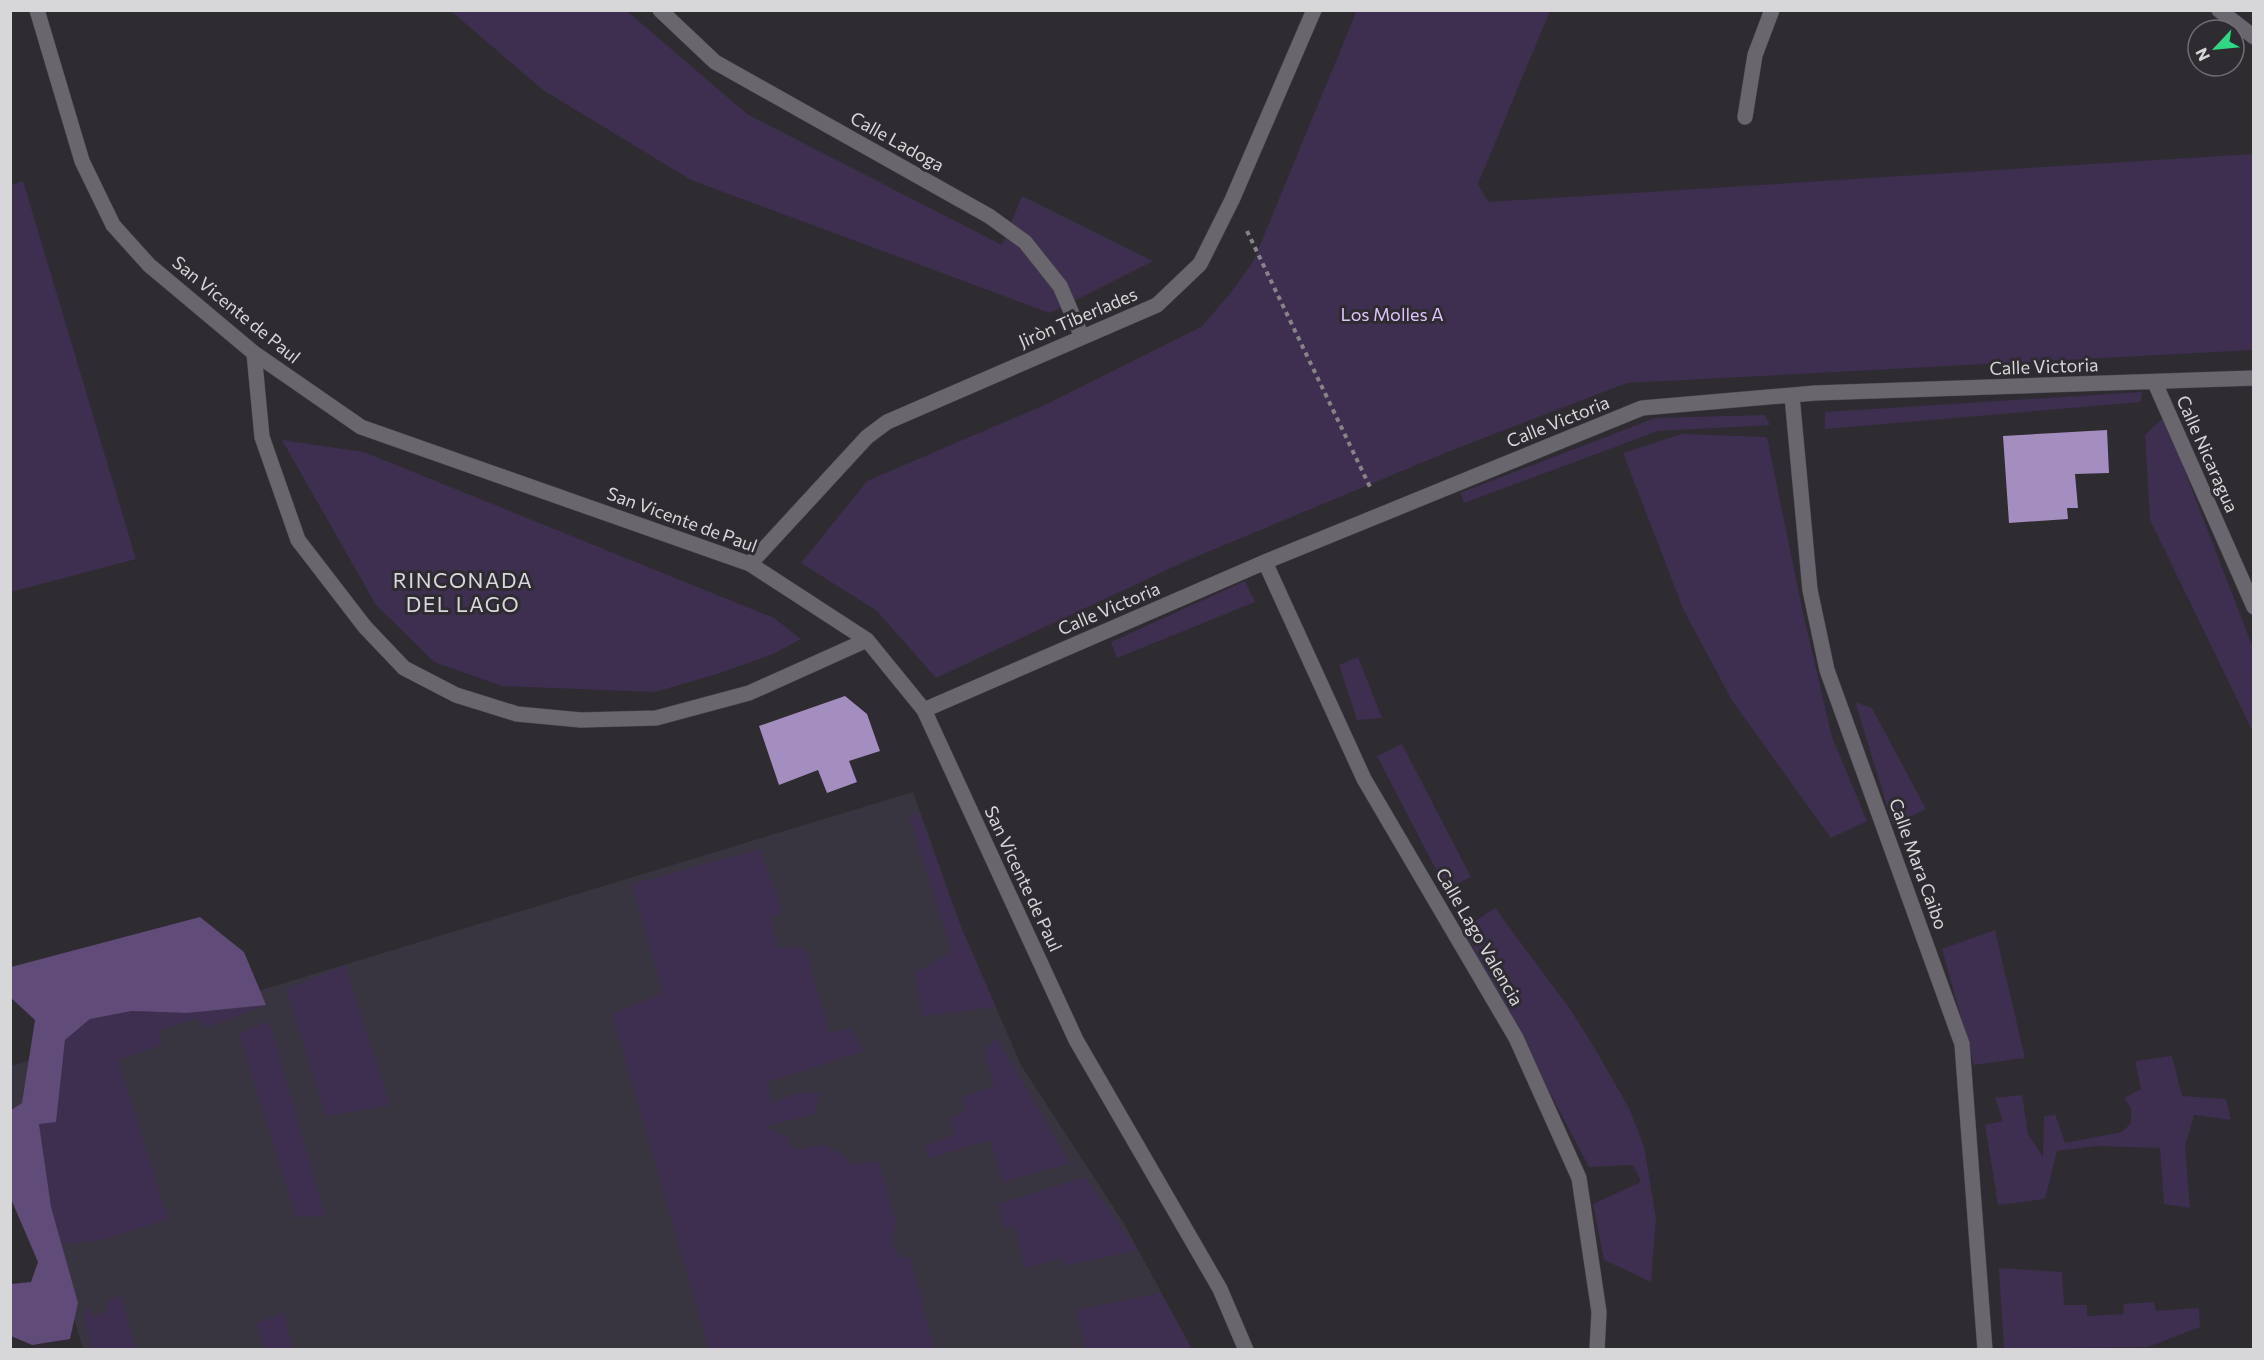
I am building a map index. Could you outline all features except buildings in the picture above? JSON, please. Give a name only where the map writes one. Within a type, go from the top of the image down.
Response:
[{"type":"street","name":"San Vicente de Paul","points":[[37,10],[82,161],[113,225],[149,265],[254,353],[361,427],[750,564],[867,640],[924,710],[1076,1040],[1220,1289],[1246,1350]]},
{"type":"street","name":"Calle Ladoga","points":[[660,10],[715,62],[989,216],[1025,242],[1060,286],[1082,337]]},
{"type":"street","name":"Jiròn Tiberlades","points":[[750,564],[867,437],[886,422],[1157,305],[1200,264],[1232,200],[1314,10]]},
{"type":"street","points":[[1745,117],[1755,55],[1772,10]]},
{"type":"street","points":[[2219,10],[2253,37]]},
{"type":"street","points":[[254,353],[261,437],[298,540],[365,627],[404,668],[456,695],[517,714],[581,720],[656,718],[749,693],[867,640]]},
{"type":"street","name":"Calle Victoria","points":[[924,710],[1265,562],[1642,408],[1827,393],[2253,378]]},
{"type":"street","name":"Calle Nicaragua","points":[[2155,383],[2253,607]]},
{"type":"street","name":"Calle Mara Caibo","points":[[1792,396],[1810,590],[1827,670],[1962,1044],[1985,1350]]},
{"type":"street","name":"Calle Lago Valencia","points":[[1265,562],[1364,779],[1516,1038],[1579,1178],[1599,1312],[1597,1350]]},
{"type":"path","points":[[1232,200],[1383,514]]},
{"type":"shaded area","points":[[913,792],[961,927],[1021,1065],[1123,1222],[1192,1349],[83,1349],[11,1103],[11,1066]]},
{"type":"shaded area","points":[[200,917],[244,952],[266,1005],[187,1013],[132,1011],[90,1019],[65,1040],[56,1122],[39,1124],[51,1207],[78,1303],[70,1339],[32,1345],[11,1336],[11,1284],[31,1282],[38,1262],[11,1199],[11,1110],[22,1103],[35,1020],[11,998],[11,967]]},
{"type":"green space","name":"Los Molles A","points":[[1357,10],[1550,11],[1478,184],[1488,202],[2253,154],[2253,350],[1627,383],[1450,451],[1186,561],[936,678],[877,611],[801,563],[867,481],[1049,403],[1201,327],[1229,295],[1253,262]]},
{"type":"green space","points":[[451,11],[627,11],[747,114],[1002,245],[1022,196],[1153,261],[1050,313],[691,180],[543,90]]},
{"type":"green space","points":[[23,181],[136,559],[11,592],[10,185]]},
{"type":"green space","points":[[2142,392],[2141,402],[1825,429],[1825,412]]},
{"type":"green space","points":[[1765,415],[1770,425],[1658,431],[1464,503],[1460,493],[1655,418]]},
{"type":"green space","points":[[2164,417],[2253,648],[2253,732],[2150,520],[2145,435]]},
{"type":"green space","points":[[1682,434],[1767,437],[1803,613],[1832,737],[1867,821],[1831,838],[1733,702],[1684,611],[1623,453]]},
{"type":"green space","points":[[282,440],[364,452],[774,618],[801,639],[773,654],[717,674],[655,692],[502,686],[434,662],[376,605]]},
{"type":"green space","points":[[1245,581],[1255,602],[1117,658],[1111,642]]},
{"type":"green space","points":[[1358,657],[1382,718],[1357,720],[1339,665]]},
{"type":"green space","points":[[1855,702],[1872,708],[1926,809],[1893,825]]},
{"type":"green space","points":[[1402,744],[1471,877],[1446,889],[1377,756]]},
{"type":"green space","points":[[919,811],[961,927],[996,1007],[923,1016],[915,973],[952,952],[909,817]]},
{"type":"green space","points":[[760,849],[782,912],[771,917],[776,947],[805,948],[829,1033],[850,1028],[864,1051],[768,1082],[771,1103],[798,1093],[820,1093],[814,1114],[764,1127],[786,1136],[793,1150],[825,1145],[843,1155],[852,1165],[878,1161],[896,1221],[892,1242],[900,1258],[910,1257],[934,1349],[709,1349],[612,1014],[663,993],[632,884]]},
{"type":"green space","points":[[1495,908],[1570,1009],[1629,1108],[1644,1146],[1656,1218],[1651,1282],[1604,1260],[1593,1204],[1641,1182],[1633,1165],[1589,1167],[1463,929]]},
{"type":"green space","points":[[1995,930],[2025,1058],[1974,1065],[1942,949]]},
{"type":"green space","points":[[345,965],[390,1105],[326,1116],[286,989]]},
{"type":"green space","points":[[266,1005],[205,1028],[199,1018],[159,1030],[162,1045],[118,1060],[168,1219],[101,1240],[62,1244],[51,1207],[39,1123],[56,1121],[65,1040],[90,1019],[132,1011],[187,1013]]},
{"type":"green space","points":[[269,1021],[325,1216],[296,1217],[239,1034]]},
{"type":"green space","points":[[997,1038],[1070,1163],[1003,1182],[990,1140],[930,1158],[924,1146],[955,1135],[950,1118],[965,1111],[962,1097],[994,1086],[984,1052]]},
{"type":"green space","points":[[2172,1056],[2182,1096],[2226,1099],[2231,1120],[2194,1115],[2185,1146],[2190,1208],[2164,1204],[2160,1148],[2097,1146],[2057,1151],[2045,1199],[1998,1205],[1985,1125],[2003,1121],[1995,1098],[2022,1095],[2028,1134],[2043,1157],[2044,1117],[2055,1114],[2065,1143],[2122,1132],[2131,1123],[2131,1108],[2124,1098],[2141,1089],[2135,1061]]},
{"type":"green space","points":[[1085,1177],[1138,1250],[1065,1266],[1061,1258],[1025,1269],[1015,1226],[1004,1228],[999,1204]]},
{"type":"green space","points":[[1999,1268],[2062,1272],[2064,1305],[2087,1305],[2087,1316],[2123,1314],[2124,1304],[2154,1302],[2156,1311],[2199,1308],[2200,1327],[2148,1347],[2004,1349]]},
{"type":"green space","points":[[1161,1293],[1192,1349],[1086,1349],[1076,1310]]},
{"type":"green space","points":[[121,1296],[136,1349],[92,1349],[84,1318],[87,1304],[93,1317],[107,1311],[109,1299]]},
{"type":"green space","points":[[284,1313],[293,1349],[264,1349],[256,1323]]},
{"type":"district","name":"RINCONADA DEL LAGO","points":[[463,593]]}]
